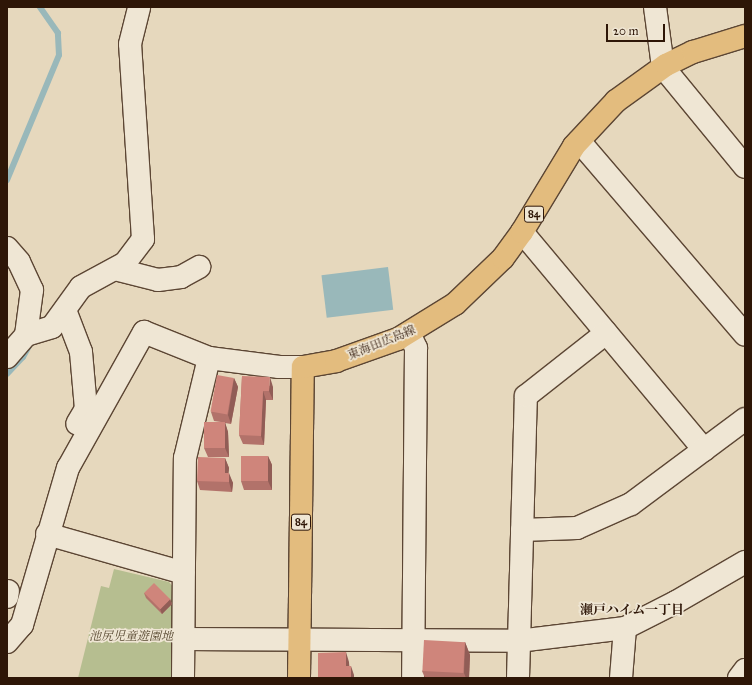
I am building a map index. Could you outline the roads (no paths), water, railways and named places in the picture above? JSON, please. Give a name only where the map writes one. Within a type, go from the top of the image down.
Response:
[{"type":"main road","name":"東海田広島線","points":[[303,367],[368,351],[409,333],[455,304],[480,282],[503,258],[522,232],[557,172],[579,141],[616,101],[664,67],[693,52],[745,36]]},
{"type":"main road","name":"84","points":[[299,678],[303,367]]},
{"type":"street","points":[[7,357],[27,334],[59,318],[81,287],[125,263],[143,239],[130,62],[130,44],[139,7]]},
{"type":"street","points":[[655,7],[664,67],[745,166]]},
{"type":"street","points":[[579,141],[745,335]]},
{"type":"street","points":[[522,232],[704,450]]},
{"type":"street","points":[[7,248],[19,262],[32,290],[27,334]]},
{"type":"street","points":[[115,269],[158,280],[181,277],[199,267]]},
{"type":"street","points":[[59,318],[81,352],[86,409],[77,424]]},
{"type":"street","points":[[7,642],[22,625],[47,534],[68,468],[144,332],[209,358],[279,367],[303,367]]},
{"type":"street","points":[[409,333],[416,348],[413,678]]},
{"type":"street","points":[[518,678],[526,396],[606,333]]},
{"type":"street","points":[[183,678],[185,458],[209,358]]},
{"type":"street","points":[[522,530],[577,528],[631,504],[745,419]]},
{"type":"street","points":[[47,534],[184,573]]},
{"type":"street","points":[[183,639],[413,639],[518,641],[625,628],[676,602],[745,562]]},
{"type":"street","points":[[621,678],[625,628]]},
{"type":"street","points":[[739,678],[745,670]]},
{"type":"water","points":[[388,267],[393,310],[327,318],[321,275]]},
{"type":"waterway","points":[[7,180],[59,55],[58,33],[40,7]]},
{"type":"waterway","points":[[7,374],[23,357],[29,346]]},
{"type":"district","name":"瀬戸ハイム一丁目","points":[[632,610]]},
{"type":"park label","name":"池尻児童遊園地","points":[[131,637]]}]
